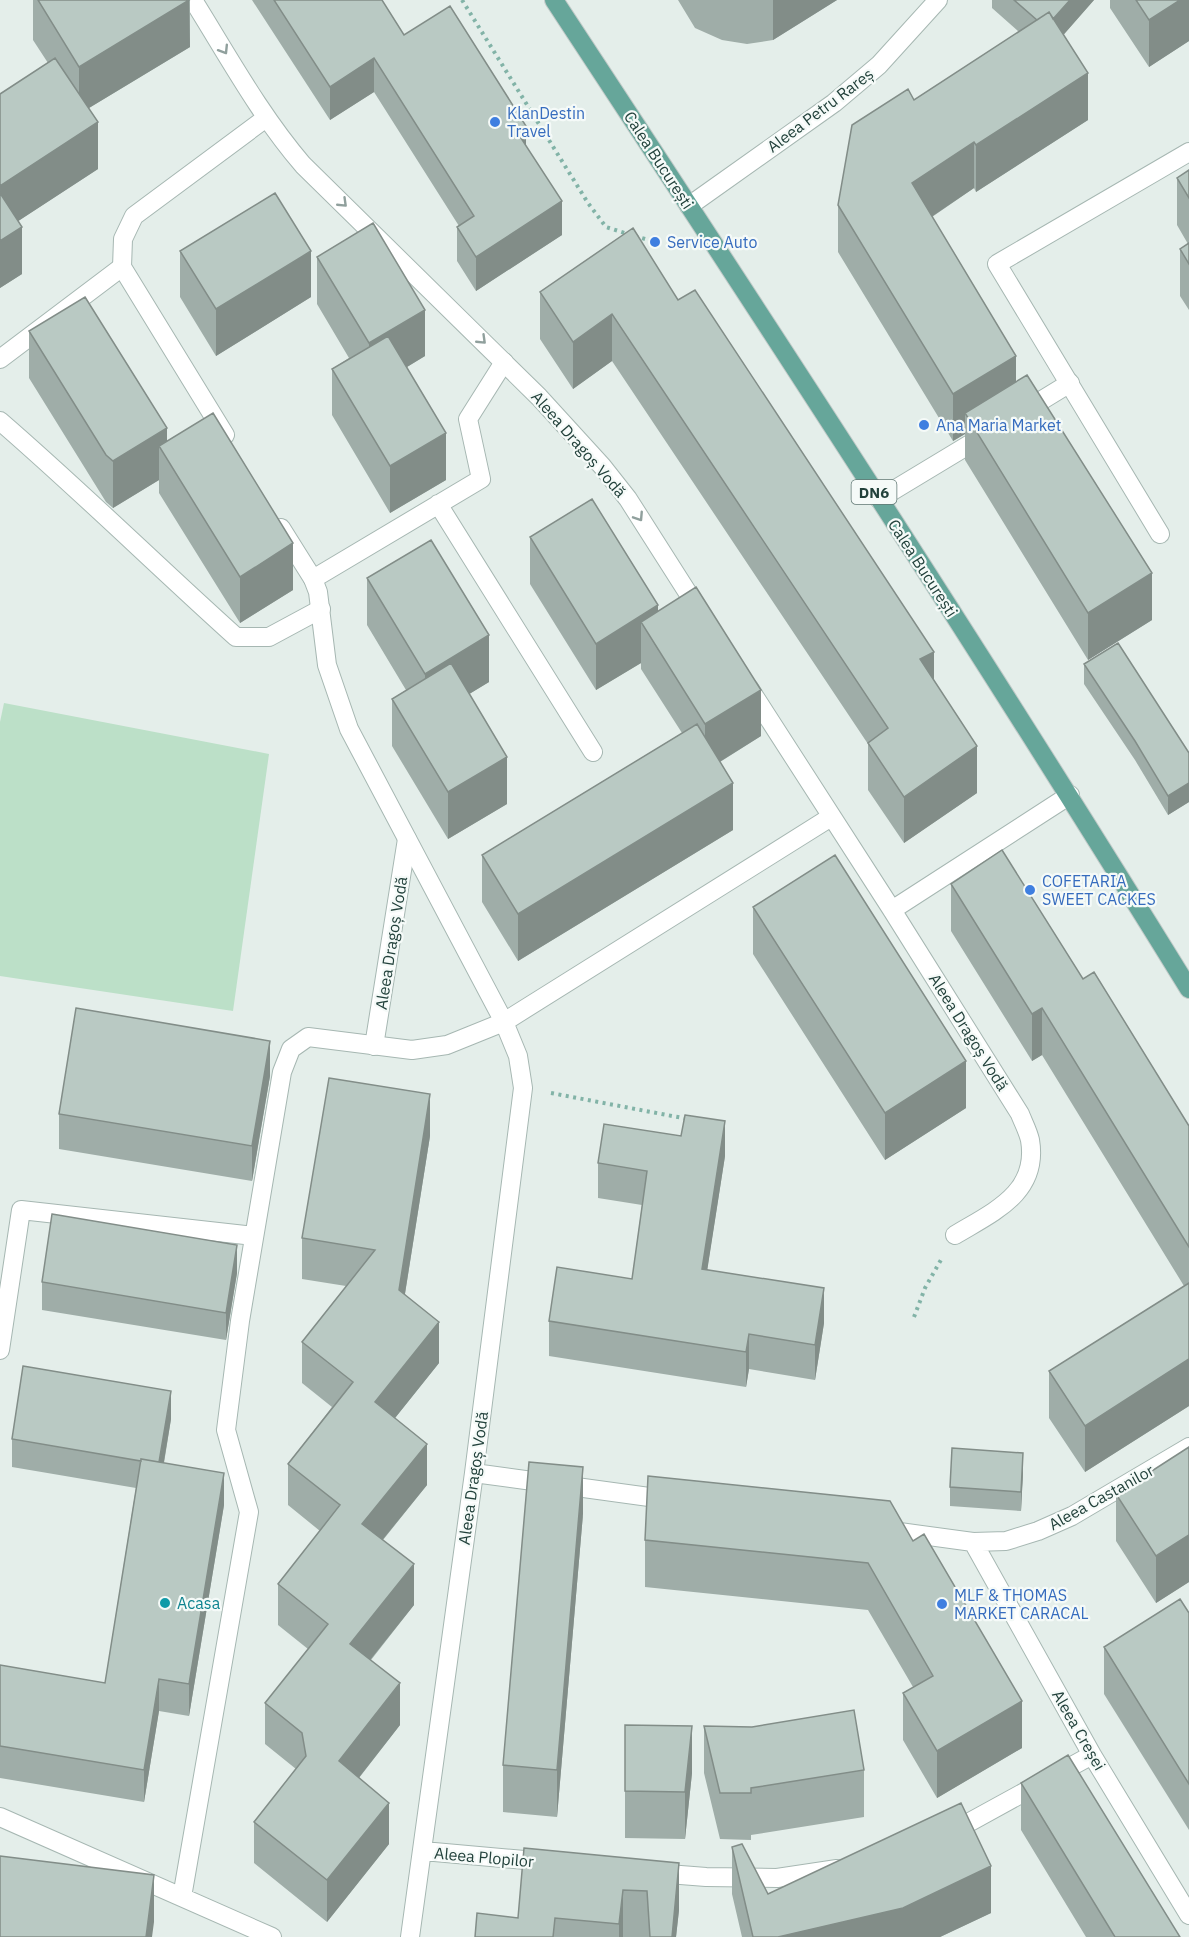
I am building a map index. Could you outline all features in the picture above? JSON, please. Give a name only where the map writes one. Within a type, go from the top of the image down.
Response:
[{"type":"main road","name":"Calea București","points":[[554,0],[1070,795],[1189,989]]},
{"type":"street","name":"Aleea Dragoș Vodă","points":[[194,0],[266,118],[303,165],[504,362],[602,466],[628,499],[710,628]]},
{"type":"street","name":"Aleea Petru Rareș","points":[[689,206],[834,103],[879,65],[938,0]]},
{"type":"street","points":[[232,448],[122,267],[123,239],[134,216],[266,118]]},
{"type":"street","points":[[1160,534],[997,264],[1189,152]]},
{"type":"street","points":[[0,359],[122,267]]},
{"type":"street","points":[[313,579],[481,479],[468,419],[504,362]]},
{"type":"street","points":[[879,499],[1070,383]]},
{"type":"street","points":[[0,421],[236,637],[269,637],[321,609]]},
{"type":"street","points":[[438,504],[593,752]]},
{"type":"street","name":"Aleea Dragoș Vodă","points":[[269,508],[313,579],[318,592],[327,665],[349,729],[504,1022],[518,1056],[523,1088],[474,1473],[410,1937]]},
{"type":"street","name":"Aleea Dragoș Vodă","points":[[742,678],[1020,1114],[1030,1138],[1031,1164],[1027,1180],[1016,1193],[995,1210],[955,1235]]},
{"type":"street","points":[[892,910],[1070,795]]},
{"type":"street","points":[[182,1897],[249,1512],[226,1430],[254,1236],[282,1072],[291,1049],[308,1036],[412,1050],[447,1045],[504,1022],[831,817]]},
{"type":"street","name":"Aleea Dragoș Vodă","points":[[374,1046],[407,839]]},
{"type":"street","points":[[0,1350],[21,1210],[254,1236]]},
{"type":"street","name":"Aleea Castanilor","points":[[868,1527],[973,1542],[1006,1541],[1038,1531],[1072,1516],[1189,1447]]},
{"type":"street","points":[[474,1473],[693,1503]]},
{"type":"street","name":"Aleea Creșei","points":[[973,1542],[1092,1755],[1189,1915]]},
{"type":"street","points":[[929,1845],[1092,1755]]},
{"type":"street","points":[[0,1817],[272,1937]]},
{"type":"street","name":"Aleea Plopilor","points":[[423,1851],[570,1865]]},
{"type":"street","points":[[638,1871],[706,1877],[777,1878],[853,1867]]},
{"type":"path","points":[[462,0],[588,203],[606,227],[655,242]]},
{"type":"path","points":[[523,1088],[695,1120]]},
{"type":"path","points":[[914,1317],[925,1288],[955,1235]]},
{"type":"green space","points":[[4,703],[269,754],[233,1011],[0,976],[0,722]]},
{"type":"building","points":[[38,0],[189,0],[79,67]]},
{"type":"building","points":[[274,0],[382,0],[404,35],[450,6],[526,126],[517,132],[562,201],[476,257],[457,227],[474,216],[374,58],[330,87]]},
{"type":"building","points":[[1014,0],[1070,0],[1053,19],[1049,12],[1037,20]]},
{"type":"building","points":[[1136,0],[1180,0],[1149,20]]},
{"type":"building","points":[[1049,12],[1088,73],[976,145],[974,142],[912,183],[1016,356],[953,394],[838,205],[852,125],[908,89],[914,100]]},
{"type":"building","points":[[55,58],[98,122],[0,186],[0,94]]},
{"type":"building","points":[[1189,170],[1189,198],[1177,178]]},
{"type":"building","points":[[0,193],[22,227],[0,241]]},
{"type":"building","points":[[275,193],[311,251],[216,309],[180,251]]},
{"type":"building","points":[[373,223],[425,310],[369,343],[317,257]]},
{"type":"building","points":[[633,228],[678,300],[695,290],[934,652],[920,659],[977,746],[904,797],[868,743],[888,728],[612,314],[573,342],[540,292]]},
{"type":"building","points":[[1189,243],[1189,264],[1180,249]]},
{"type":"building","points":[[85,297],[167,428],[113,461],[106,455],[29,331]]},
{"type":"building","points":[[388,336],[446,433],[390,466],[332,369]]},
{"type":"building","points":[[1027,375],[1152,573],[1088,613],[965,413]]},
{"type":"building","points":[[213,413],[293,543],[240,577],[159,446]]},
{"type":"building","points":[[592,499],[658,605],[596,644],[530,537]]},
{"type":"building","points":[[431,540],[489,635],[425,674],[367,578]]},
{"type":"building","points":[[696,587],[761,690],[705,724],[641,622]]},
{"type":"building","points":[[1118,643],[1189,753],[1189,783],[1168,796],[1084,664]]},
{"type":"building","points":[[451,663],[507,757],[448,792],[392,699]]},
{"type":"building","points":[[697,724],[733,783],[518,914],[482,855]]},
{"type":"building","points":[[1002,850],[1083,979],[1094,972],[1189,1126],[1189,1247],[1042,1008],[1032,1014],[951,884]]},
{"type":"building","points":[[835,855],[966,1061],[885,1113],[753,907]]},
{"type":"building","points":[[76,1008],[270,1041],[252,1146],[59,1114]]},
{"type":"building","points":[[329,1078],[430,1094],[399,1290],[439,1322],[375,1402],[427,1444],[362,1524],[414,1564],[350,1644],[400,1683],[339,1761],[389,1803],[327,1880],[254,1822],[306,1756],[302,1733],[265,1703],[328,1624],[278,1584],[340,1505],[288,1464],[353,1382],[302,1342],[375,1250],[302,1238]]},
{"type":"building","points":[[685,1115],[725,1121],[702,1269],[824,1288],[815,1345],[749,1334],[746,1352],[549,1321],[557,1267],[632,1279],[647,1171],[598,1163],[604,1124],[681,1136]]},
{"type":"building","points":[[52,1214],[237,1245],[226,1313],[42,1282]]},
{"type":"building","points":[[1189,1283],[1189,1359],[1085,1426],[1049,1371]]},
{"type":"building","points":[[23,1366],[171,1391],[159,1462],[12,1439]]},
{"type":"building","points":[[1189,1447],[1189,1535],[1156,1556],[1116,1494]]},
{"type":"building","points":[[952,1448],[1023,1453],[1021,1492],[950,1487]]},
{"type":"building","points":[[141,1459],[224,1473],[189,1684],[159,1679],[144,1770],[0,1746],[0,1665],[105,1683]]},
{"type":"building","points":[[529,1462],[583,1467],[557,1770],[503,1765]]},
{"type":"building","points":[[648,1476],[890,1501],[913,1541],[924,1534],[1022,1701],[937,1751],[903,1693],[933,1676],[868,1563],[645,1540]]},
{"type":"building","points":[[1180,1599],[1189,1613],[1189,1784],[1104,1647]]},
{"type":"building","points":[[854,1710],[864,1770],[751,1788],[751,1793],[720,1793],[704,1726],[752,1727]]},
{"type":"building","points":[[625,1725],[692,1726],[685,1792],[625,1791]]},
{"type":"building","points":[[1068,1755],[1180,1937],[1115,1937],[1021,1783]]},
{"type":"building","points":[[961,1803],[991,1866],[903,1908],[778,1937],[753,1937],[732,1847],[742,1844],[768,1894]]},
{"type":"building","points":[[524,1848],[679,1863],[672,1937],[650,1937],[647,1891],[623,1890],[619,1924],[555,1918],[553,1937],[475,1937],[477,1913],[518,1918]]},
{"type":"building","points":[[0,1856],[154,1875],[146,1937],[0,1937]]},
{"type":"place","name":"KlanDestin Travel","points":[[495,122]]},
{"type":"place","name":"Service Auto","points":[[655,242]]},
{"type":"place","name":"Ana Maria Market","points":[[924,425]]},
{"type":"place","name":"COFETARIA SWEET CACKES","points":[[1030,890]]},
{"type":"place","name":"Acasa","points":[[165,1603]]},
{"type":"place","name":"MLF & THOMAS MARKET CARACAL","points":[[942,1604]]}]
